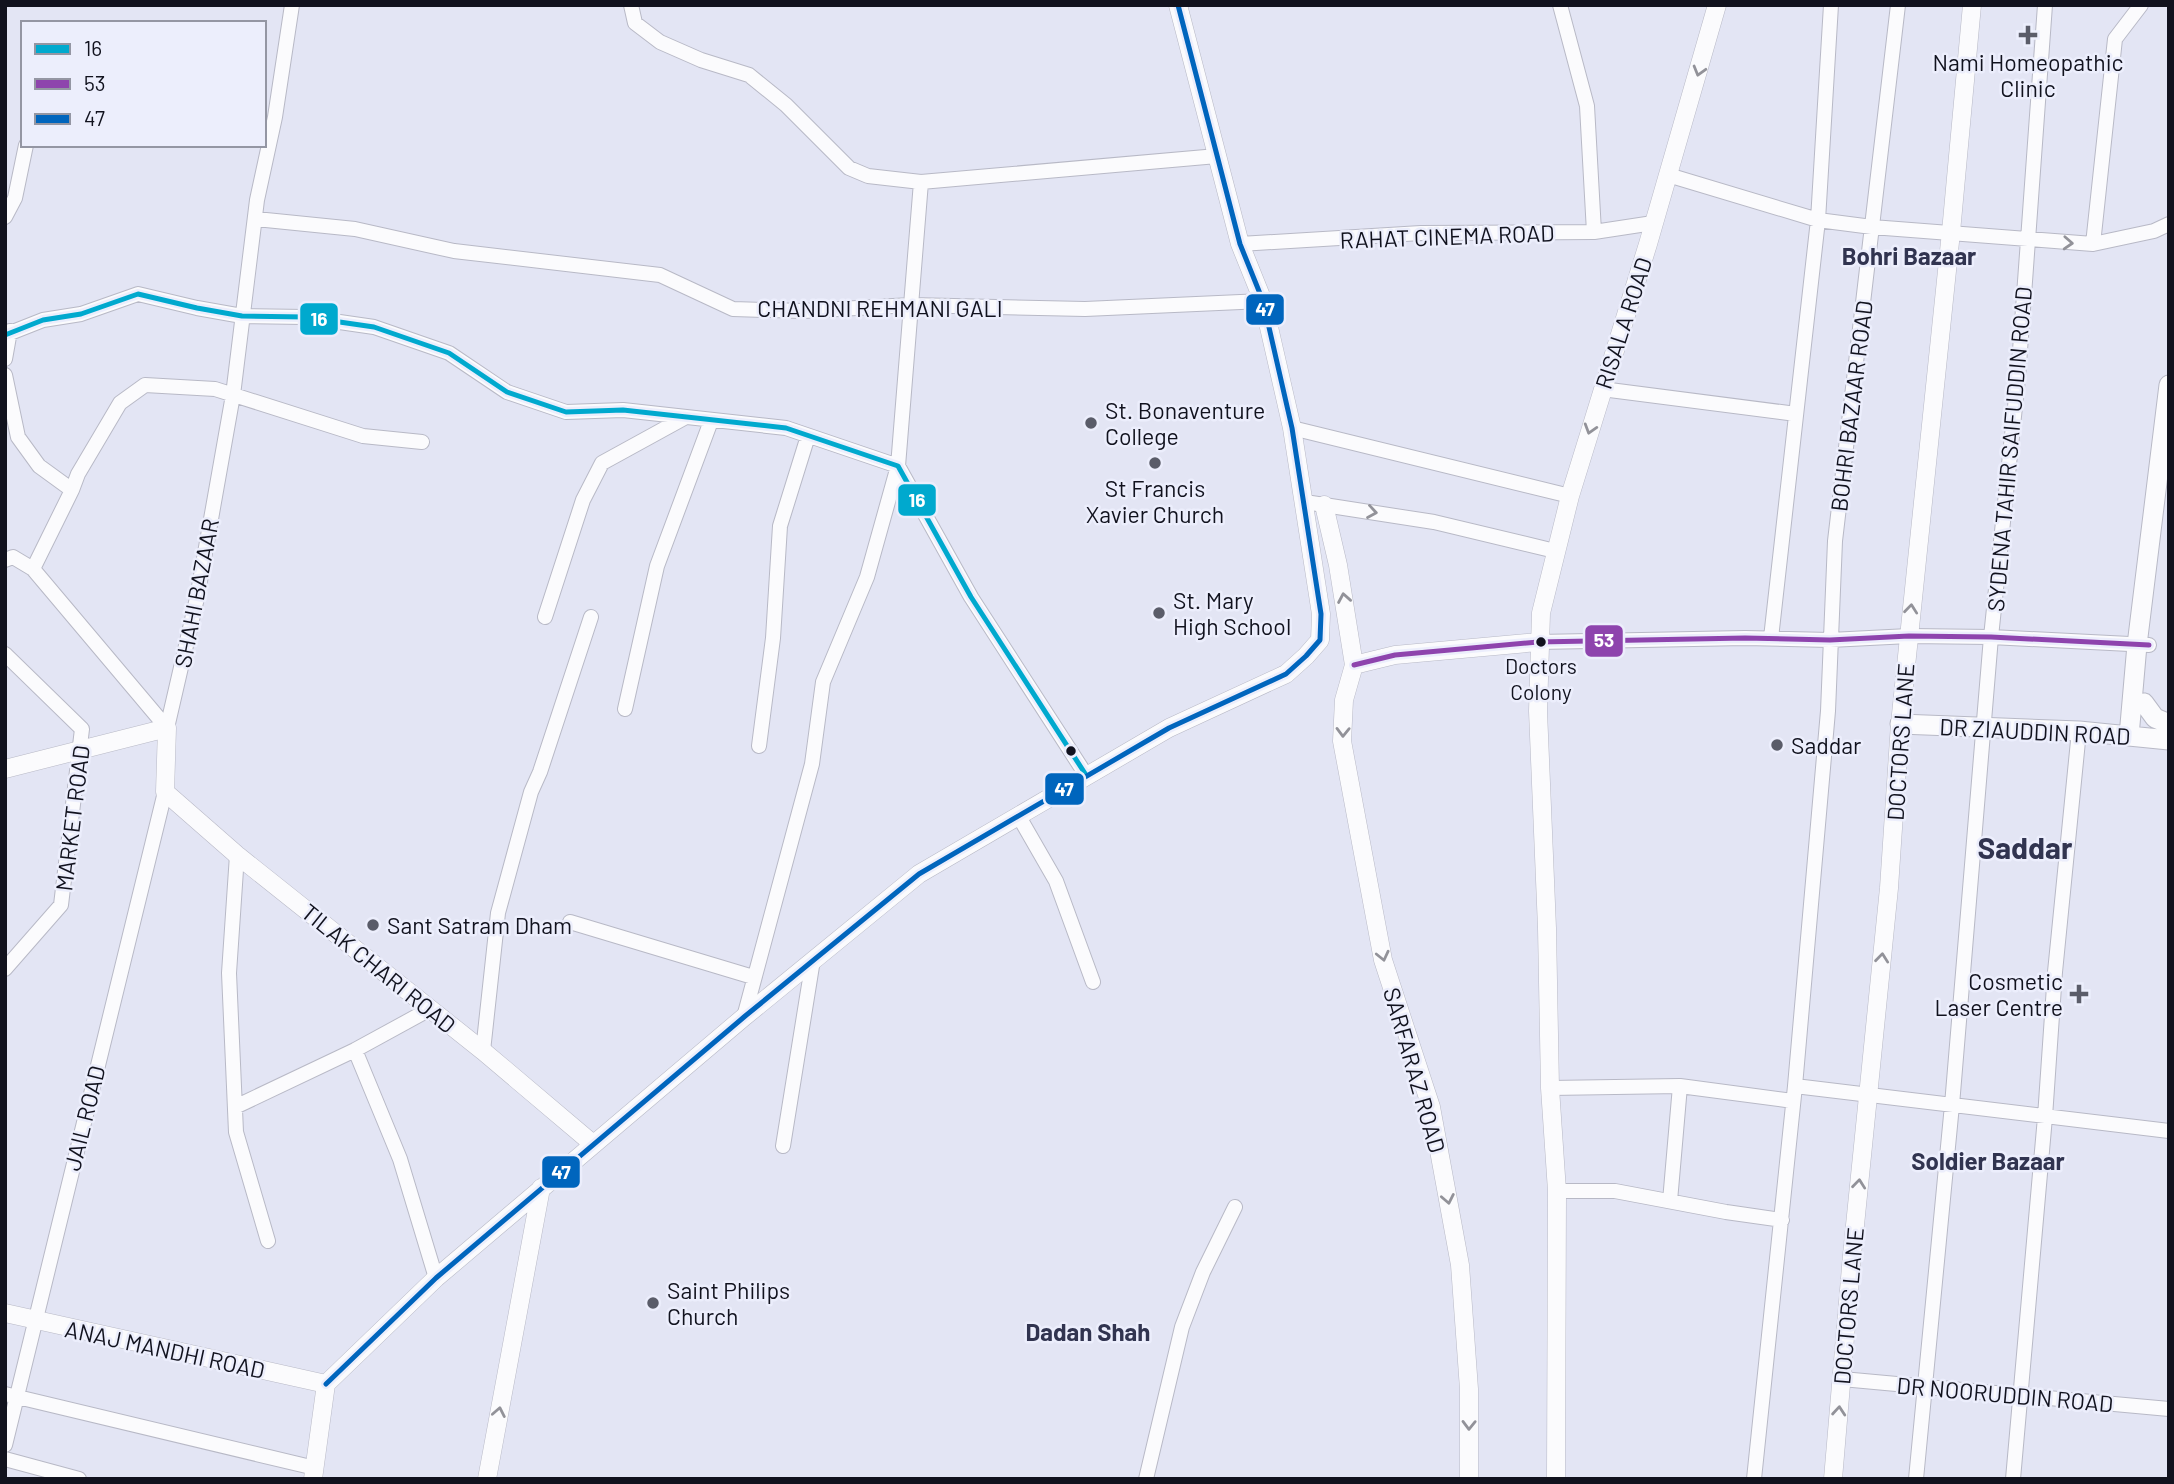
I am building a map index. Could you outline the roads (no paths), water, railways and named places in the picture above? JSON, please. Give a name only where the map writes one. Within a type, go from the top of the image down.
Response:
[{"type":"main road","points":[[2136,736],[2169,385]]},
{"type":"main road","points":[[2136,736],[2144,703],[2143,645],[2169,474]]},
{"type":"main road","name":"DR ZIAUDDIN ROAD","points":[[2144,703],[2155,719],[2169,724]]},
{"type":"main road","name":"DR ZIAUDDIN ROAD","points":[[1900,724],[2079,731],[2169,740]]},
{"type":"street","name":"SHAHI BAZAAR","points":[[266,142],[292,5]]},
{"type":"street","points":[[631,5],[635,23],[660,42],[701,60],[749,75],[786,105],[849,169],[868,176],[921,182],[1217,156]]},
{"type":"street","points":[[11,1395],[314,1473],[326,1384],[436,1278],[744,1017],[919,874],[1169,728],[1286,674],[1320,640],[1321,614],[1292,428],[1263,301],[1240,244],[1178,5]]},
{"type":"street","points":[[1560,5],[1587,106],[1594,232]]},
{"type":"street","name":"RISALA ROAD","points":[[1556,1479],[1557,1191],[1550,1088],[1538,711],[1538,642],[1541,613],[1570,496],[1717,5]]},
{"type":"street","points":[[1771,638],[1818,220],[1831,5]]},
{"type":"street","name":"BOHRI BAZAAR ROAD","points":[[1754,1479],[1782,1220],[1828,711],[1835,541],[1898,5]]},
{"type":"street","name":"DOCTORS LANE","points":[[1833,1479],[1889,888],[1900,724],[1972,5]]},
{"type":"street","name":"SYDENA TAHIR SAIFUDDIN ROAD","points":[[1916,1479],[1952,1105],[1991,637],[2018,378],[2045,5]]},
{"type":"street","points":[[2093,244],[2115,39],[2141,5]]},
{"type":"street","points":[[5,216],[15,198],[26,147]]},
{"type":"street","name":"SHAHI BAZAAR","points":[[165,792],[167,728],[197,598],[233,395],[265,147]]},
{"type":"street","points":[[1668,175],[1818,220],[1872,227],[2093,244],[2154,231],[2169,224]]},
{"type":"street","points":[[744,1017],[813,764],[823,682],[867,577],[898,466],[921,182]]},
{"type":"street","name":"CHANDNI REHMANI GALI","points":[[256,219],[355,229],[454,251],[660,275],[733,309],[803,311],[912,305],[1085,309],[1263,301]]},
{"type":"street","name":"RAHAT CINEMA ROAD","points":[[1240,244],[1421,233],[1594,232],[1653,223]]},
{"type":"street","points":[[5,359],[7,331],[44,320],[81,314],[138,294],[242,316],[305,317],[374,327],[449,353],[507,392],[566,412],[623,410],[786,428],[898,466],[971,597],[1086,775]]},
{"type":"street","points":[[5,375],[18,437],[39,466],[72,490]]},
{"type":"street","points":[[33,569],[78,474],[120,403],[145,385],[215,389],[363,436],[422,442]]},
{"type":"street","points":[[1602,389],[1796,414]]},
{"type":"street","points":[[545,617],[583,500],[602,463],[684,418]]},
{"type":"street","points":[[625,709],[657,566],[711,421]]},
{"type":"street","points":[[1292,428],[1570,496]]},
{"type":"street","points":[[759,746],[773,638],[780,526],[808,436]]},
{"type":"street","points":[[1305,502],[1434,522],[1555,551]]},
{"type":"street","points":[[1324,505],[1338,565],[1354,665],[1395,655],[1538,642],[1771,638],[1830,640],[1909,636],[1991,637],[2143,645]]},
{"type":"street","points":[[5,560],[12,557],[33,569],[167,728],[5,769]]},
{"type":"street","points":[[483,1051],[498,913],[531,792],[592,617]]},
{"type":"street","name":"MARKET ROAD","points":[[5,654],[82,729],[61,905],[5,969]]},
{"type":"street","name":"SARFARAZ ROAD","points":[[1354,665],[1344,700],[1342,741],[1383,960],[1431,1107],[1460,1265],[1469,1389],[1469,1479]]},
{"type":"street","points":[[2013,1479],[2055,972],[2079,731]]},
{"type":"street","name":"TILAK CHARI ROAD","points":[[165,792],[237,855],[483,1051],[593,1144]]},
{"type":"street","name":"JAIL ROAD","points":[[5,1444],[11,1395],[36,1321],[83,1119],[165,792]]},
{"type":"street","points":[[1018,815],[1056,881],[1093,982]]},
{"type":"street","points":[[237,855],[229,973],[236,1132],[268,1241]]},
{"type":"street","points":[[570,922],[753,977]]},
{"type":"street","points":[[783,1146],[813,960]]},
{"type":"street","points":[[235,1107],[355,1050],[430,1009]]},
{"type":"street","points":[[355,1050],[400,1159],[436,1278]]},
{"type":"street","points":[[1670,1201],[1680,1086]]},
{"type":"street","points":[[1550,1088],[1680,1086],[1794,1094],[1868,1095],[2169,1131]]},
{"type":"street","points":[[487,1479],[541,1188]]},
{"type":"street","points":[[1557,1191],[1615,1191],[1782,1220]]},
{"type":"street","points":[[1146,1479],[1182,1327],[1203,1272],[1235,1207]]},
{"type":"street","name":"ANAJ MANDHI ROAD","points":[[5,1313],[326,1384]]},
{"type":"street","name":"DR NOORUDDIN ROAD","points":[[1842,1379],[2169,1409]]},
{"type":"street","points":[[5,1459],[79,1479]]},
{"type":"place","name":"Nami Homeopathic Clinic","points":[[2028,35]]},
{"type":"place","name":"St. Bonaventure College","points":[[1091,423]]},
{"type":"place","name":"St Francis Xavier Church","points":[[1155,463]]},
{"type":"place","name":"St. Mary High School","points":[[1159,613]]},
{"type":"place","name":"Doctors Colony","points":[[1541,642]]},
{"type":"place","name":"Saddar","points":[[1777,745]]},
{"type":"place","name":"Sant Satram Dham","points":[[373,925]]},
{"type":"place","name":"Cosmetic Laser Centre","points":[[2079,994]]},
{"type":"place","name":"Saint Philips Church","points":[[653,1303]]},
{"type":"district","name":"Bohri Bazaar","points":[[1909,255]]},
{"type":"district","name":"Saddar","points":[[2025,847]]},
{"type":"district","name":"Soldier Bazaar","points":[[1988,1160]]},
{"type":"district","name":"Dadan Shah","points":[[1088,1331]]}]
